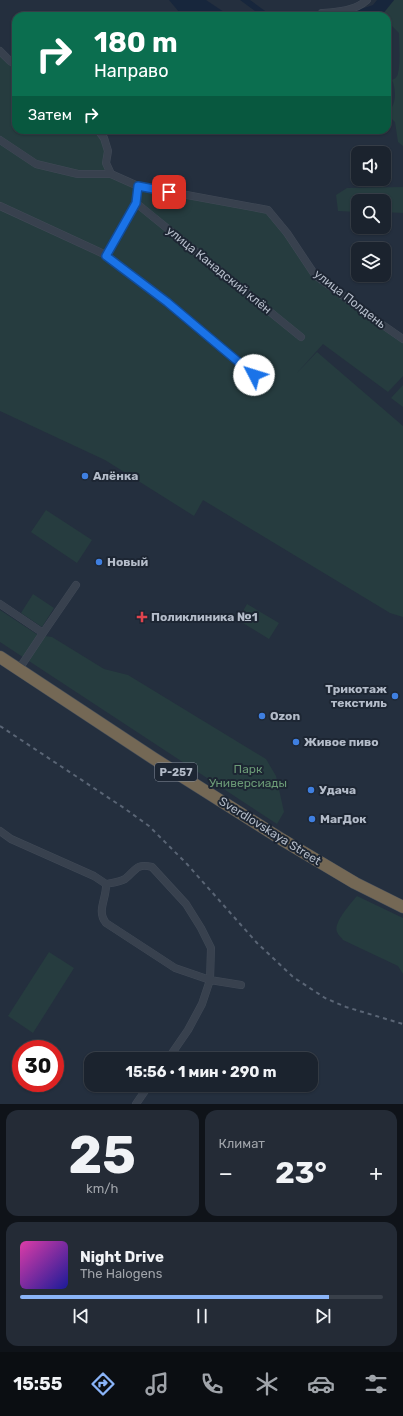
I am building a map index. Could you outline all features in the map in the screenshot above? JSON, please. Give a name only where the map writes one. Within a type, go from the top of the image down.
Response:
[{"type":"highway","name":"Sverdlovskaya Street","points":[[0,656],[153,758],[281,839],[355,884],[403,907]]},
{"type":"street","points":[[322,12],[339,12],[357,6],[367,0]]},
{"type":"street","points":[[0,51],[12,62]]},
{"type":"street","points":[[101,134],[108,150],[106,163],[111,174]]},
{"type":"street","name":"улица Полдень","points":[[0,140],[36,164],[78,174],[111,174],[138,186],[268,210],[287,233],[315,275],[403,339]]},
{"type":"street","points":[[106,256],[136,203],[138,186]]},
{"type":"street","name":"улица Канадский клён","points":[[136,203],[301,337]]},
{"type":"street","points":[[0,206],[106,256],[167,302],[254,375]]},
{"type":"street","points":[[18,669],[76,585]]},
{"type":"street","points":[[0,604],[45,630]]},
{"type":"street","points":[[0,832],[12,839],[94,876],[106,884],[124,880],[136,868],[144,865],[152,867],[186,904],[211,948],[210,980],[202,1004],[188,1030],[173,1052]]},
{"type":"street","points":[[106,884],[106,891],[101,912],[106,923],[174,968],[210,980],[241,985]]},
{"type":"street","points":[[136,1104],[144,1092]]},
{"type":"green space","points":[[394,0],[403,0],[403,146],[398,142],[395,122],[391,118],[391,108],[395,98],[395,89],[392,80],[396,78],[399,67],[399,33],[391,25],[391,12],[384,12]]},
{"type":"green space","points":[[0,51],[12,62],[12,134],[101,134],[104,138],[106,163],[111,174],[138,186],[268,210],[315,275],[403,339],[403,376],[388,392],[323,344],[296,374],[317,352],[403,426],[403,617],[390,613],[203,500],[194,516],[105,460],[0,411]]},
{"type":"green space","points":[[403,187],[403,213],[391,212],[391,194],[351,194],[351,212],[338,211],[336,195],[347,188]]},
{"type":"green space","points":[[403,385],[403,407],[391,398]]},
{"type":"green space","points":[[46,510],[92,540],[77,563],[31,532]]},
{"type":"green space","points":[[33,594],[54,608],[42,627],[21,613]]},
{"type":"green space","points":[[247,604],[279,623],[269,639],[238,620]]},
{"type":"green space","name":"Парк Универсиады","points":[[0,610],[38,635],[52,637],[104,669],[128,675],[266,759],[276,776],[284,812],[277,824],[0,642]]},
{"type":"green space","points":[[357,896],[403,918],[403,974],[398,966],[343,940],[338,933],[336,928],[340,918]]},
{"type":"green space","points":[[49,952],[74,968],[33,1033],[8,1016]]},
{"type":"water","points":[[169,0],[206,0],[224,12],[179,12]]},
{"type":"water","points":[[240,0],[250,0],[266,12],[256,12]]},
{"type":"water","points":[[377,0],[394,0],[384,12],[352,12],[373,5]]},
{"type":"railway","points":[[0,726],[149,826],[187,864],[257,943],[293,977],[325,998],[346,1007],[403,1024]]},
{"type":"place","name":"Алёнка","points":[[85,476]]},
{"type":"place","name":"Новый","points":[[99,562]]},
{"type":"place","name":"Поликлиника №1","points":[[142,617]]},
{"type":"place","name":"Трикотаж текстиль","points":[[395,696]]},
{"type":"place","name":"Ozon","points":[[262,716]]},
{"type":"place","name":"Живое пиво","points":[[296,742]]},
{"type":"place","name":"Удача","points":[[311,790]]},
{"type":"place","name":"МагДок","points":[[312,819]]},
{"type":"route","points":[[169,192],[138,186],[136,203],[106,256],[167,302],[254,375]]}]
